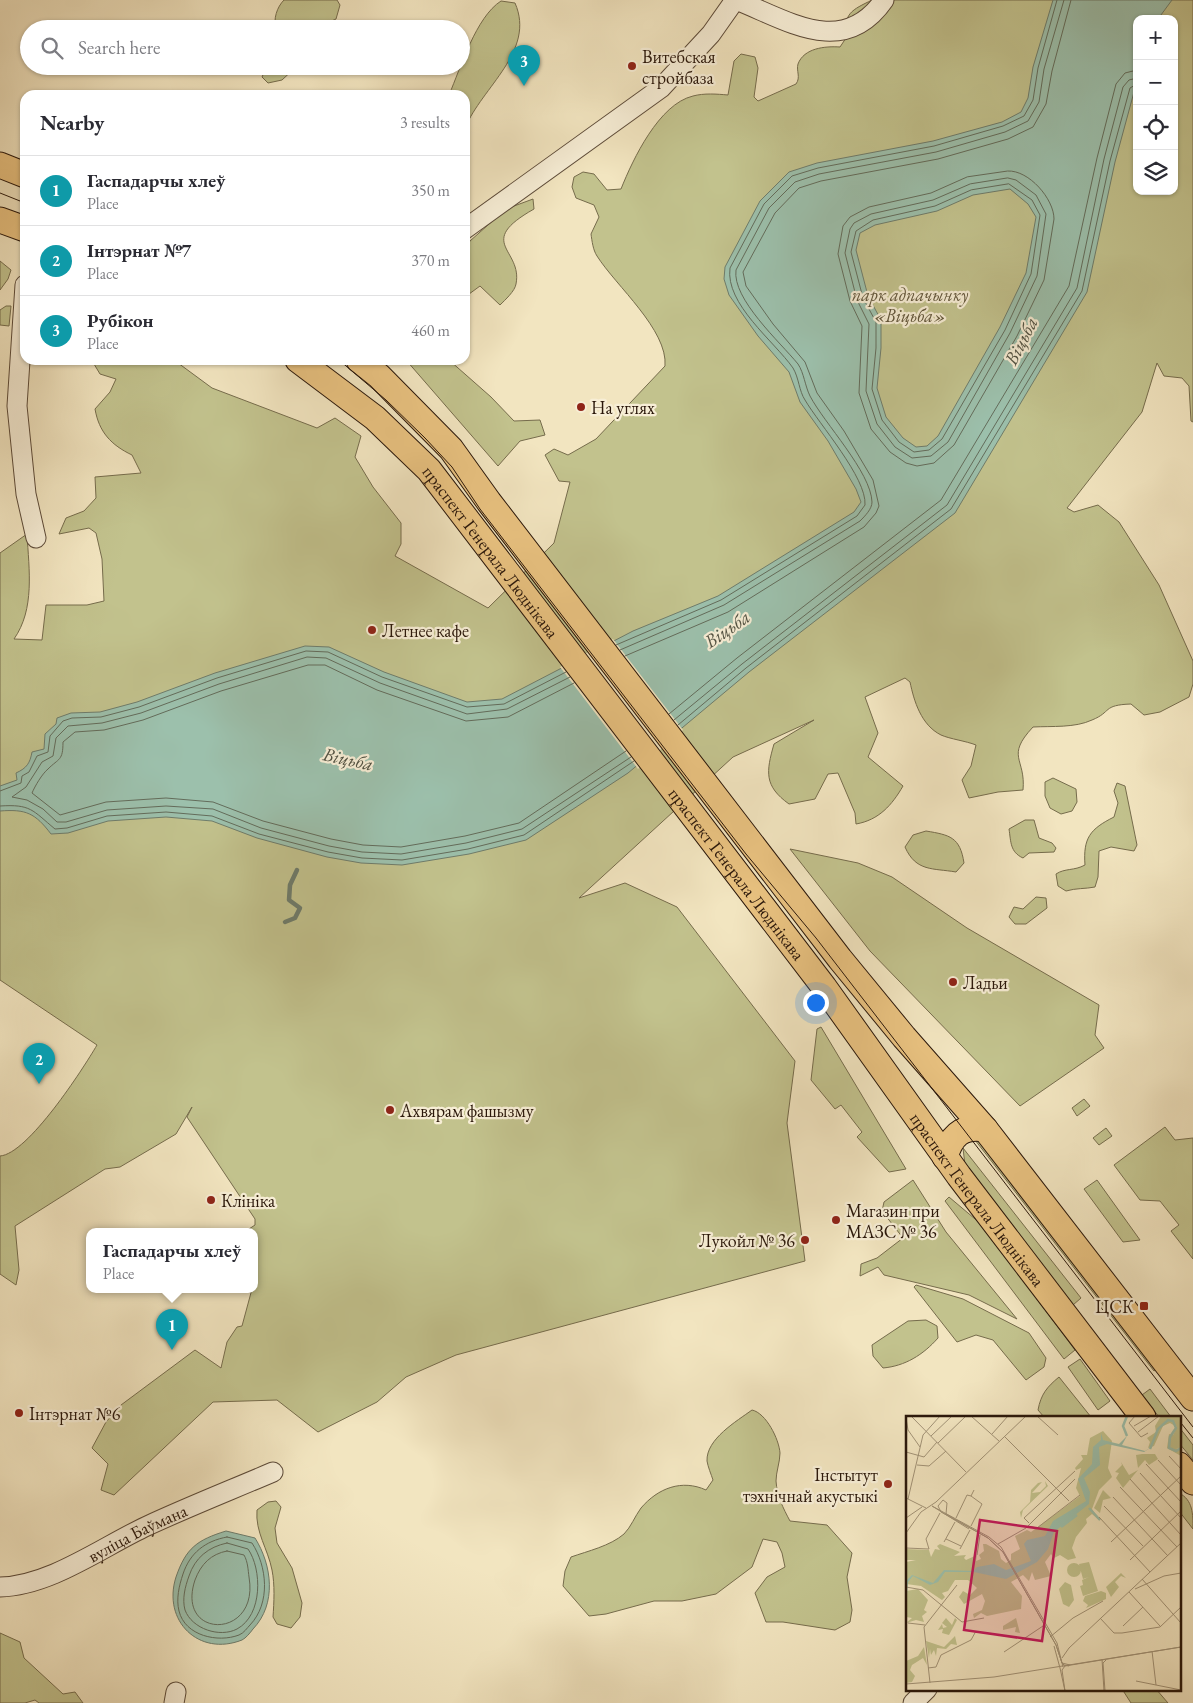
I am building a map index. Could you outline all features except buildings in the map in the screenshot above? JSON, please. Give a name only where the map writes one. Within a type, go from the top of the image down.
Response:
[{"type":"main road","points":[[0,166],[20,173]]},
{"type":"main road","points":[[0,220],[20,227]]},
{"type":"main road","name":"праспект Генерала Люднікава","points":[[305,365],[375,418],[429,470],[824,987],[945,1157],[1142,1416]]},
{"type":"main road","name":"праспект Генерала Люднікава","points":[[365,365],[451,449],[489,502],[847,968],[904,1037],[986,1129],[1193,1398]]},
{"type":"main road","points":[[945,1157],[948,1144],[957,1133],[975,1128],[986,1129]]},
{"type":"street","points":[[470,225],[661,88],[711,34],[735,0],[818,32],[838,32],[858,24],[876,11],[884,0]]},
{"type":"street","points":[[20,361],[17,406],[26,494],[36,538]]},
{"type":"street","points":[[824,987],[847,968]]},
{"type":"street","name":"вуліца Баўмана","points":[[0,1587],[20,1587],[55,1573],[146,1526],[273,1472]]},
{"type":"street","points":[[913,1703],[926,1690]]},
{"type":"green space","points":[[284,0],[337,0],[340,5],[336,19],[334,20],[275,20],[279,6]]},
{"type":"green space","name":"парк адпачынку «Віцьба»","points":[[872,0],[1193,0],[1193,422],[1191,421],[1189,386],[1182,378],[1164,376],[1157,363],[1142,412],[1067,508],[1074,512],[1098,505],[1119,522],[1159,585],[1193,661],[1193,684],[1189,697],[1160,712],[1144,715],[1131,704],[1122,705],[1111,707],[1098,717],[1085,723],[1033,727],[1020,745],[1018,752],[1023,790],[998,792],[969,798],[962,780],[971,766],[976,745],[949,738],[934,731],[923,719],[916,704],[910,682],[905,678],[865,697],[878,733],[868,757],[903,786],[884,811],[872,819],[856,824],[855,813],[838,773],[828,774],[815,799],[789,804],[775,791],[769,778],[769,763],[774,744],[814,720],[733,757],[579,898],[625,883],[677,907],[795,1061],[787,1123],[805,1261],[456,1355],[406,1377],[377,1402],[318,1432],[277,1400],[213,1402],[114,1495],[101,1490],[108,1464],[92,1448],[106,1422],[121,1405],[195,1350],[221,1368],[227,1342],[237,1327],[242,1326],[251,1293],[258,1293],[258,1228],[250,1228],[255,1225],[255,1219],[187,1117],[192,1107],[176,1134],[120,1167],[105,1169],[15,1226],[19,1270],[16,1285],[0,1274],[0,1156],[12,1152],[25,1141],[54,1109],[97,1045],[0,980],[0,553],[27,534],[28,602],[21,627],[14,639],[42,640],[46,605],[87,605],[104,601],[102,559],[96,533],[89,528],[59,534],[66,518],[84,511],[96,498],[95,477],[141,473],[132,455],[118,447],[103,431],[95,409],[110,392],[116,379],[100,374],[95,365],[181,365],[212,388],[317,428],[335,418],[361,436],[355,457],[373,487],[401,523],[401,544],[395,556],[488,608],[554,543],[570,482],[559,481],[545,455],[554,449],[568,455],[596,439],[665,366],[664,352],[650,323],[596,254],[591,234],[599,217],[594,205],[576,198],[572,187],[574,177],[583,172],[594,174],[607,190],[621,189],[640,148],[658,121],[669,110],[681,101],[693,96],[706,94],[728,95],[734,61],[741,54],[755,57],[758,68],[754,97],[758,101],[796,84],[798,64],[805,54],[816,49],[840,47],[846,38],[846,23],[850,13]]},
{"type":"green space","points":[[501,1],[515,3],[520,20],[518,37],[513,53],[470,119],[470,90],[451,90],[457,75],[470,75],[470,44],[492,8]]},
{"type":"green space","points":[[263,75],[287,75],[282,80],[268,83],[262,77]]},
{"type":"green space","points":[[533,199],[534,209],[516,221],[507,230],[504,238],[505,246],[516,272],[516,284],[512,292],[500,305],[480,286],[470,293],[470,241],[506,209]]},
{"type":"green space","points":[[0,261],[11,270],[8,279],[0,290]]},
{"type":"green space","points":[[6,306],[11,306],[9,326],[0,325],[0,310]]},
{"type":"green space","points":[[410,365],[455,365],[491,397],[514,421],[540,420],[545,435],[520,441],[498,466]]},
{"type":"green space","points":[[1053,778],[1076,789],[1077,802],[1072,811],[1061,814],[1050,808],[1045,796],[1045,782]]},
{"type":"green space","points":[[1117,783],[1125,786],[1137,845],[1134,851],[1111,847],[1099,851],[1098,877],[1095,887],[1066,891],[1058,886],[1056,874],[1085,865],[1085,848],[1090,835],[1099,826],[1114,817],[1118,803],[1114,791]]},
{"type":"green space","points":[[1025,820],[1034,820],[1039,838],[1052,843],[1056,848],[1054,852],[1029,853],[1023,858],[1013,850],[1009,829]]},
{"type":"green space","points":[[926,831],[948,836],[957,843],[964,863],[956,872],[920,865],[909,855],[905,847],[913,835]]},
{"type":"green space","points":[[790,849],[858,863],[892,877],[967,928],[1099,1005],[1095,1035],[1104,1048],[1020,1106],[870,951]]},
{"type":"green space","points":[[1036,897],[1046,898],[1047,908],[1026,924],[1015,924],[1009,917],[1014,907],[1023,909]]},
{"type":"green space","points":[[821,1027],[906,1169],[889,1172],[857,1137],[862,1132],[841,1105],[835,1109],[811,1080],[817,1029]]},
{"type":"green space","points":[[1084,1099],[1090,1106],[1077,1116],[1072,1108]]},
{"type":"green space","points":[[1165,1127],[1175,1140],[1193,1138],[1193,1259],[1171,1231],[1179,1225],[1160,1201],[1140,1200],[1114,1165]]},
{"type":"green space","points":[[1106,1128],[1112,1136],[1099,1145],[1093,1138]]},
{"type":"green space","points":[[975,1140],[981,1140],[1161,1366],[1154,1371]]},
{"type":"green space","points":[[963,1148],[1081,1298],[1073,1305],[965,1165]]},
{"type":"green space","points":[[913,1180],[946,1232],[1017,1319],[969,1295],[884,1275],[878,1267],[860,1276],[861,1264],[877,1258],[903,1238],[882,1211],[884,1202]]},
{"type":"green space","points":[[1097,1180],[1140,1240],[1123,1242],[1084,1189]]},
{"type":"green space","points":[[949,1197],[981,1224],[1075,1350],[1064,1359],[945,1201]]},
{"type":"green space","points":[[916,1285],[963,1299],[1029,1333],[1046,1358],[1044,1367],[1026,1380],[993,1340],[976,1335],[957,1342],[914,1287]]},
{"type":"green space","points":[[926,1320],[937,1326],[938,1338],[913,1359],[899,1365],[883,1368],[873,1356],[872,1345],[908,1321]]},
{"type":"green space","points":[[1080,1359],[1110,1401],[1098,1410],[1068,1367]]},
{"type":"green space","points":[[1059,1377],[1090,1416],[1043,1416],[1038,1410],[1045,1391]]},
{"type":"green space","points":[[1150,1389],[1170,1416],[1158,1416],[1142,1395]]},
{"type":"green space","points":[[752,1410],[767,1421],[777,1441],[780,1453],[776,1478],[777,1486],[781,1502],[790,1521],[827,1525],[852,1553],[847,1577],[852,1610],[850,1622],[835,1630],[783,1622],[766,1622],[755,1593],[767,1577],[785,1567],[777,1542],[763,1539],[752,1567],[716,1594],[682,1601],[654,1601],[606,1614],[589,1616],[563,1586],[565,1571],[571,1557],[599,1548],[624,1534],[641,1508],[648,1501],[671,1487],[688,1485],[706,1490],[713,1480],[707,1461],[711,1445],[731,1425]]},
{"type":"green space","points":[[1180,1428],[1193,1445],[1193,1460],[1180,1444]]},
{"type":"green space","points":[[1180,1494],[1190,1504],[1193,1529],[1180,1512]]},
{"type":"green space","points":[[276,1501],[281,1507],[275,1528],[277,1543],[292,1568],[302,1603],[300,1617],[291,1628],[277,1624],[273,1617],[273,1576],[257,1518],[257,1510],[268,1502]]},
{"type":"green space","points":[[0,1633],[20,1642],[24,1658],[63,1694],[75,1692],[83,1703],[39,1703],[35,1700],[25,1703],[0,1703]]},
{"type":"green space","points":[[1123,1690],[1157,1690],[1168,1703],[1131,1703]]},
{"type":"water","name":"Віцьба","points":[[1053,0],[1172,0],[1161,15],[1133,15],[1133,96],[1115,162],[1087,292],[955,513],[749,672],[628,773],[526,840],[469,854],[402,865],[361,863],[327,857],[257,838],[212,821],[166,817],[108,821],[68,833],[51,834],[40,821],[29,814],[17,811],[0,811],[0,786],[17,780],[16,773],[27,765],[32,752],[44,749],[45,734],[56,724],[57,718],[71,713],[100,712],[137,702],[215,673],[305,646],[329,647],[384,672],[467,702],[502,699],[633,631],[718,596],[854,512],[861,502],[856,489],[828,441],[800,402],[789,372],[758,336],[729,295],[724,279],[725,267],[760,201],[789,172],[817,163],[933,141],[1002,122],[1021,112],[1028,98],[1033,67]],"holes":[[[1010,189],[1028,204],[1036,217],[1026,273],[1000,327],[938,436],[927,446],[916,447],[903,438],[886,417],[877,388],[881,348],[881,320],[868,296],[856,250],[860,233],[875,225],[937,211],[973,195]]]},
{"type":"water","points":[[226,1531],[255,1538],[261,1549],[268,1572],[269,1596],[261,1619],[245,1638],[226,1644],[212,1644],[199,1639],[179,1621],[174,1608],[173,1593],[180,1567],[194,1546],[207,1538]]},
{"type":"pier","points":[[613,639],[683,730],[638,769],[560,667]]},
{"type":"waterway","points":[[285,922],[295,918],[300,908],[289,900],[290,885],[297,870]]},
{"type":"tram line","points":[[0,193],[20,201]]},
{"type":"tram line","points":[[345,365],[386,400],[452,467],[480,509],[746,854],[816,938],[1193,1427]]},
{"type":"tram line","points":[[1181,1423],[1193,1438]]},
{"type":"place","name":"Витебская стройбаза","points":[[632,66]]},
{"type":"place","name":"Рубікон","points":[[524,86]]},
{"type":"place","name":"На углях","points":[[581,407]]},
{"type":"place","name":"Летнее кафе","points":[[372,630]]},
{"type":"place","name":"Ладьи","points":[[953,982]]},
{"type":"place","name":"Інтэрнат №7","points":[[39,1084]]},
{"type":"place","name":"Ахвярам фашызму","points":[[390,1110]]},
{"type":"place","name":"Клініка","points":[[211,1200]]},
{"type":"place","name":"Магазин при МАЗС № 36","points":[[836,1220]]},
{"type":"place","name":"Лукойл № 36","points":[[805,1240]]},
{"type":"place","name":"ЦСК","points":[[1144,1306]]},
{"type":"place","name":"Гаспадарчы хлеў","points":[[172,1350]]},
{"type":"place","name":"Інтэрнат №6","points":[[19,1413]]},
{"type":"place","name":"Інстытут тэхнічнай акустыкі","points":[[888,1484]]}]
